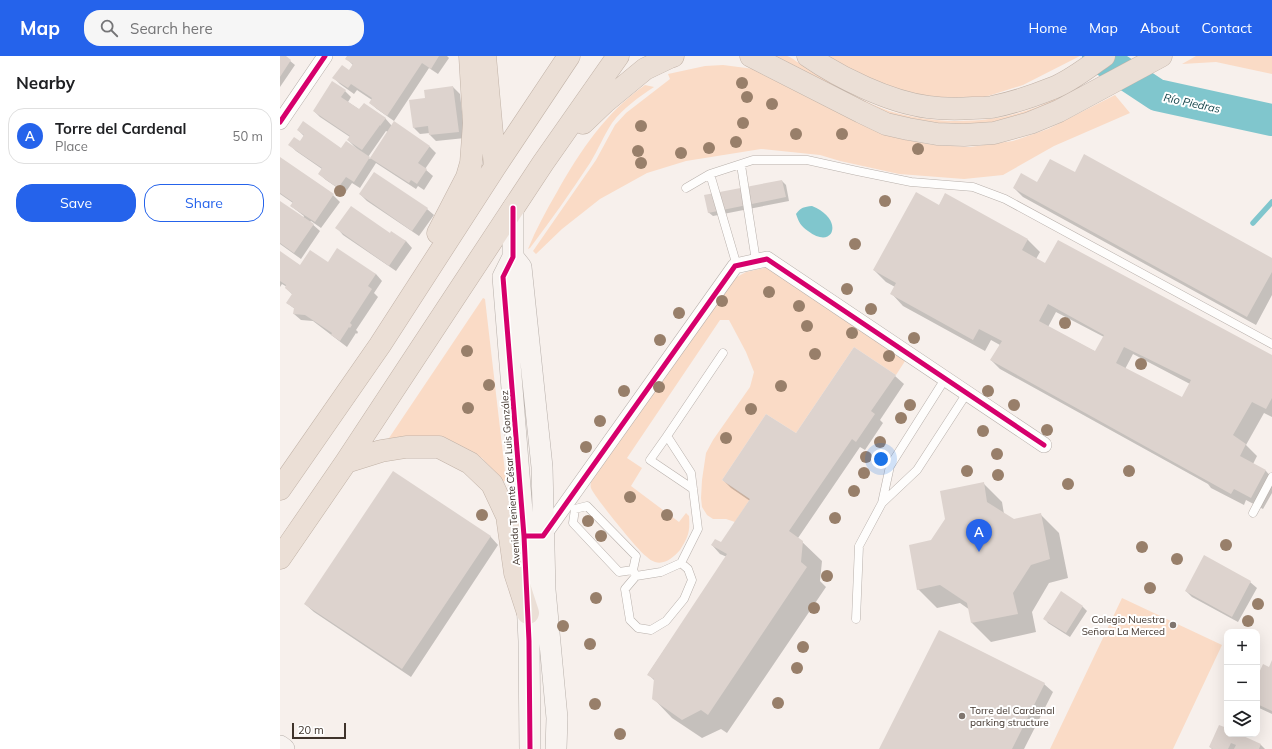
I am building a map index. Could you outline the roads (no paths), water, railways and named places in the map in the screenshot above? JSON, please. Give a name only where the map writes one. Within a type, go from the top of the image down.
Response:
[{"type":"highway","points":[[380,345],[466,177],[471,164],[474,123],[470,56]]},
{"type":"highway","points":[[485,56],[495,168]]},
{"type":"highway","points":[[280,489],[380,345],[569,56]]},
{"type":"highway","points":[[280,558],[346,462],[542,163],[618,56]]},
{"type":"highway","points":[[542,163],[580,125],[629,82],[645,69],[673,56]]},
{"type":"highway","points":[[751,56],[886,124],[937,134],[964,135],[994,133],[1030,123],[1071,105],[1161,56]]},
{"type":"highway","points":[[808,56],[824,67],[874,91],[896,99],[927,107],[958,109],[990,107],[1019,101],[1054,88],[1104,56]]},
{"type":"highway","points":[[346,462],[381,451],[406,446],[439,447],[470,463],[492,484],[507,516],[515,573],[528,613]]},
{"type":"street","points":[[280,122],[325,56]]},
{"type":"street","name":"Avenida Teniente César Luis González","points":[[513,208],[514,257],[503,276],[533,536],[545,590],[557,718],[556,749]]},
{"type":"street","points":[[533,536],[571,505],[735,266],[767,259],[1044,445]]},
{"type":"street","name":"Avenida Teniente César Luis González","points":[[530,749],[528,613],[533,536]]},
{"type":"street","points":[[557,718],[560,749]]},
{"type":"street","points":[[280,746],[284,749]]},
{"type":"lane","points":[[686,188],[710,174],[753,160],[807,160],[857,172],[911,182],[973,187],[1005,199],[1272,344]]},
{"type":"lane","points":[[741,165],[756,262]]},
{"type":"lane","points":[[710,174],[737,266]]},
{"type":"lane","points":[[693,489],[650,460],[723,353]]},
{"type":"lane","points":[[856,619],[859,546],[882,503],[890,466],[945,379]]},
{"type":"lane","points":[[882,503],[917,470],[967,393]]},
{"type":"lane","points":[[667,436],[691,473],[698,529],[681,563],[661,572],[634,573],[619,572],[573,523],[571,505],[587,506],[636,556],[634,573],[625,589],[630,620],[638,628],[651,630],[666,621],[684,600],[692,580],[688,569],[681,563]]},
{"type":"lane","points":[[1253,512],[1272,477]]},
{"type":"water","points":[[812,206],[829,218],[832,225],[832,231],[829,235],[824,237],[817,236],[802,226],[799,222],[796,214],[799,210]]},
{"type":"waterway","name":"Río Piedras","points":[[1098,56],[1157,95],[1272,120]]},
{"type":"waterway","points":[[1253,223],[1272,202]]},
{"type":"place","name":"Torre del Cardenal","points":[[979,552]]},
{"type":"place","name":"Colegio Nuestra Señora La Merced","points":[[1173,625]]},
{"type":"place","name":"Torre del Cardenal parking structure","points":[[962,716]]}]
